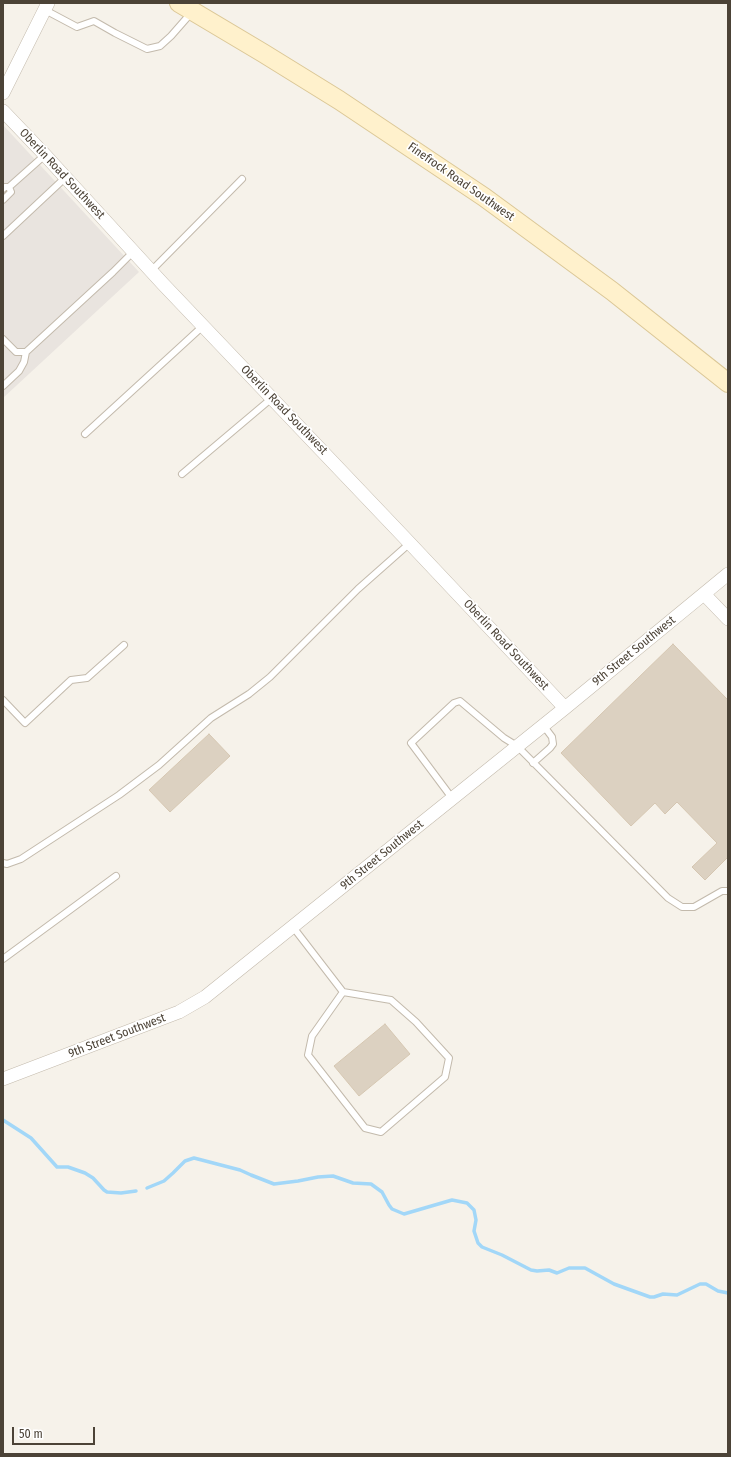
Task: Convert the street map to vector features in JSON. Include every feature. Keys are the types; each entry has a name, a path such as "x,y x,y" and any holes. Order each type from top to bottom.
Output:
{"main road":[{"name":"Finefrock Road Southwest","path":"186,7 339,100 484,197 612,291 728,383"}],"street":[{"path":"3,92 47,6"},
{"name":"Oberlin Road Southwest","path":"3,111 66,177 151,271 565,708"},
{"name":"9th Street Southwest","path":"3,1079 151,1023 193,1005 205,997 565,708 728,574"},
{"path":"704,594 728,619"}],"lane":[{"path":"47,6 77,27 94,21 114,33 147,49 160,46 171,36 186,7"},
{"path":"3,200 11,192 6,188 45,155"},
{"path":"3,236 66,177"},
{"path":"151,271 242,179"},
{"path":"3,386 19,371 24,362 26,352 134,251"},
{"path":"85,434 203,326"},
{"path":"3,339 16,352 26,352"},
{"path":"182,474 272,398"},
{"path":"3,863 7,864 21,859 119,795 159,765 211,718 249,694 270,677 358,589 410,543"},
{"path":"3,700 25,723 71,680 87,678 124,645"},
{"path":"452,798 411,743 454,703 460,701 504,738 517,746 668,898 682,907 694,906 722,891 728,891"},
{"path":"533,763 553,744 552,737 543,725"},
{"path":"3,959 116,876"},
{"path":"293,927 343,992 391,1000 416,1022 449,1058 445,1077 381,1132 365,1128 308,1055 312,1036 343,992"}],"shaded area":[{"path":"3,125 139,272 3,398"}],"building":[{"path":"673,644 728,700 728,857 705,880 692,867 717,843 677,802 665,814 655,803 631,826 561,753"},
{"path":"209,734 230,756 170,812 149,790"},
{"path":"385,1024 410,1054 359,1096 334,1066"}],"waterway":[{"path":"3,1120 31,1138 57,1167 68,1167 85,1173 93,1178 107,1192 121,1193 136,1191"},
{"path":"147,1188 164,1181 185,1161 194,1158 240,1170 274,1184 333,1176 353,1183 371,1184 382,1192 392,1209 404,1214 452,1200 467,1203 474,1210 476,1220 474,1231 478,1243 482,1247 502,1255 531,1270 549,1270 557,1273 569,1268 585,1268 614,1284 650,1297 663,1294 677,1295 700,1284 706,1284 718,1291 728,1293"}]}
